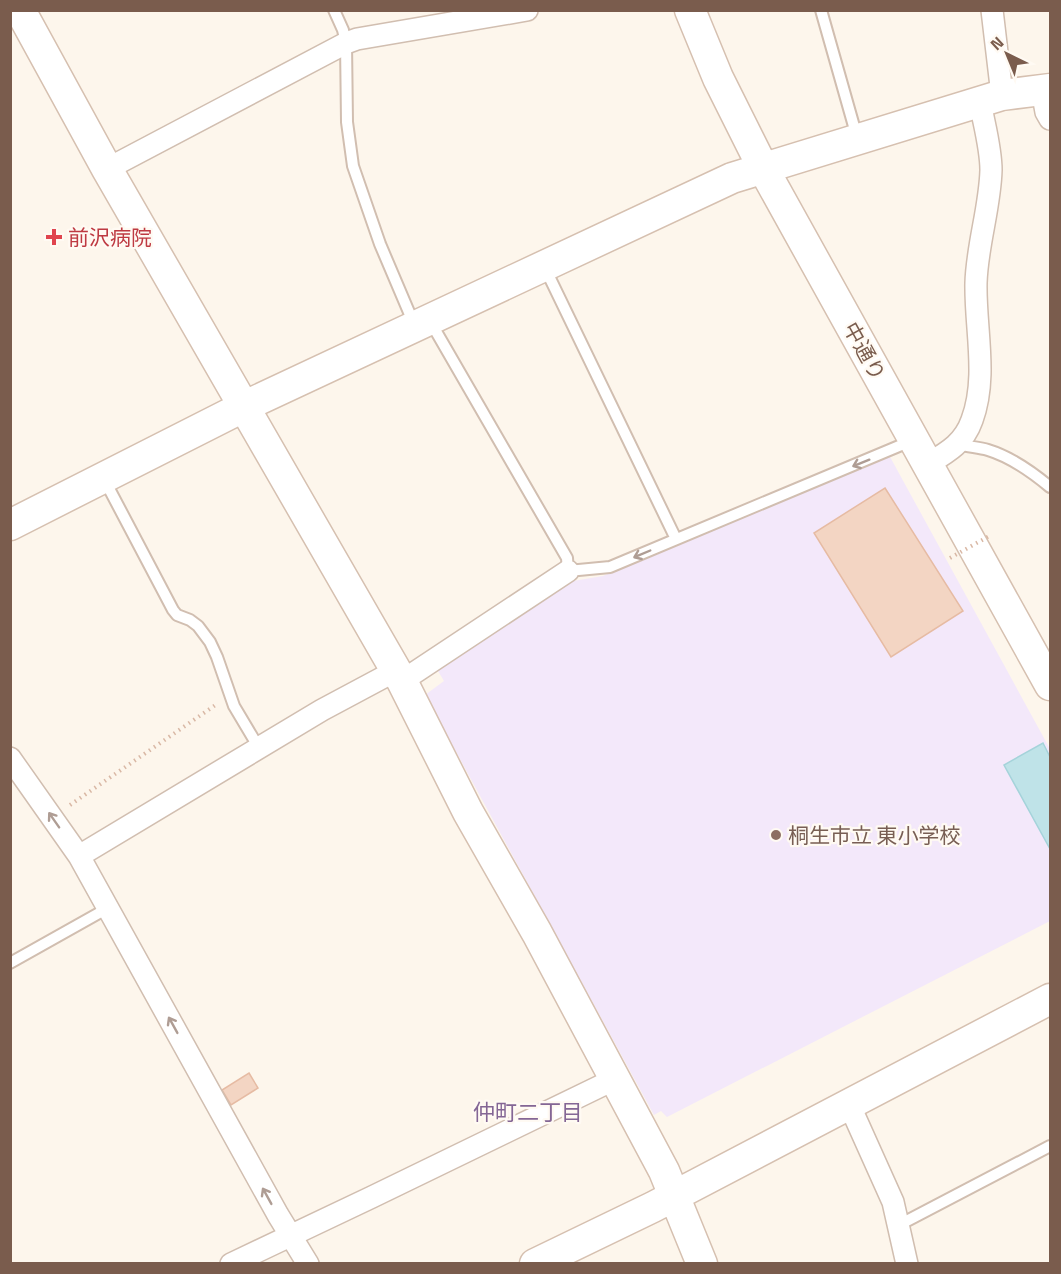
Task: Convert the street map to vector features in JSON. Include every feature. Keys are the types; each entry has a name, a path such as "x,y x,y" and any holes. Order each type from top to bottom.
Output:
{"street":[{"path":"20,10 107,169 398,676 468,812 537,933 615,1079 675,1195 702,1263"},
{"path":"107,169 346,43 357,39 527,10"},
{"name":"中通り","path":"690,10 718,78 762,168 1050,685"},
{"path":"921,452 959,444 973,418 979,392 976,280 978,248 991,168 992,10"},
{"path":"10,525 245,406 710,188 762,168 991,99 1046,89 1046,112 1050,119"},
{"path":"79,856 322,710 398,676 568,572"},
{"path":"10,758 79,856 278,1215 292,1234 308,1263"},
{"path":"535,1263 675,1195 1050,999"},
{"path":"231,1263 615,1079"},
{"path":"849,1104 893,1202 907,1263"}],"lane":[{"path":"334,10 346,43 347,122 353,166 380,244 423,324 567,558 568,572 610,567 893,450 921,452"},
{"path":"821,10 857,140"},
{"path":"544,266 676,539"},
{"path":"959,444 1007,457 1050,487"},
{"path":"104,478 172,610 198,626 210,642 218,657 230,695 240,717 259,748"},
{"path":"10,963 108,908"},
{"path":"899,1225 1050,1146"}],"path":[{"path":"950,558 991,534"},
{"path":"52,818 230,695"}],"shaded area":[{"name":"桐生市立 東小学校","path":"889,455 1050,749 1050,921 667,1117 661,1111 654,1115 425,695 444,681 438,671 573,581 603,576"}],"water":[{"path":"1043,743 1050,757 1050,849 1004,765"}],"building":[{"path":"885,488 963,611 891,657 814,533"},
{"path":"249,1073 258,1088 231,1105 222,1090"}],"place":[{"name":"前沢病院","path":"54,237"},
{"name":"桐生市立 東小学校","path":"776,835"}],"district":[{"name":"仲町二丁目","path":"528,1112"}]}
